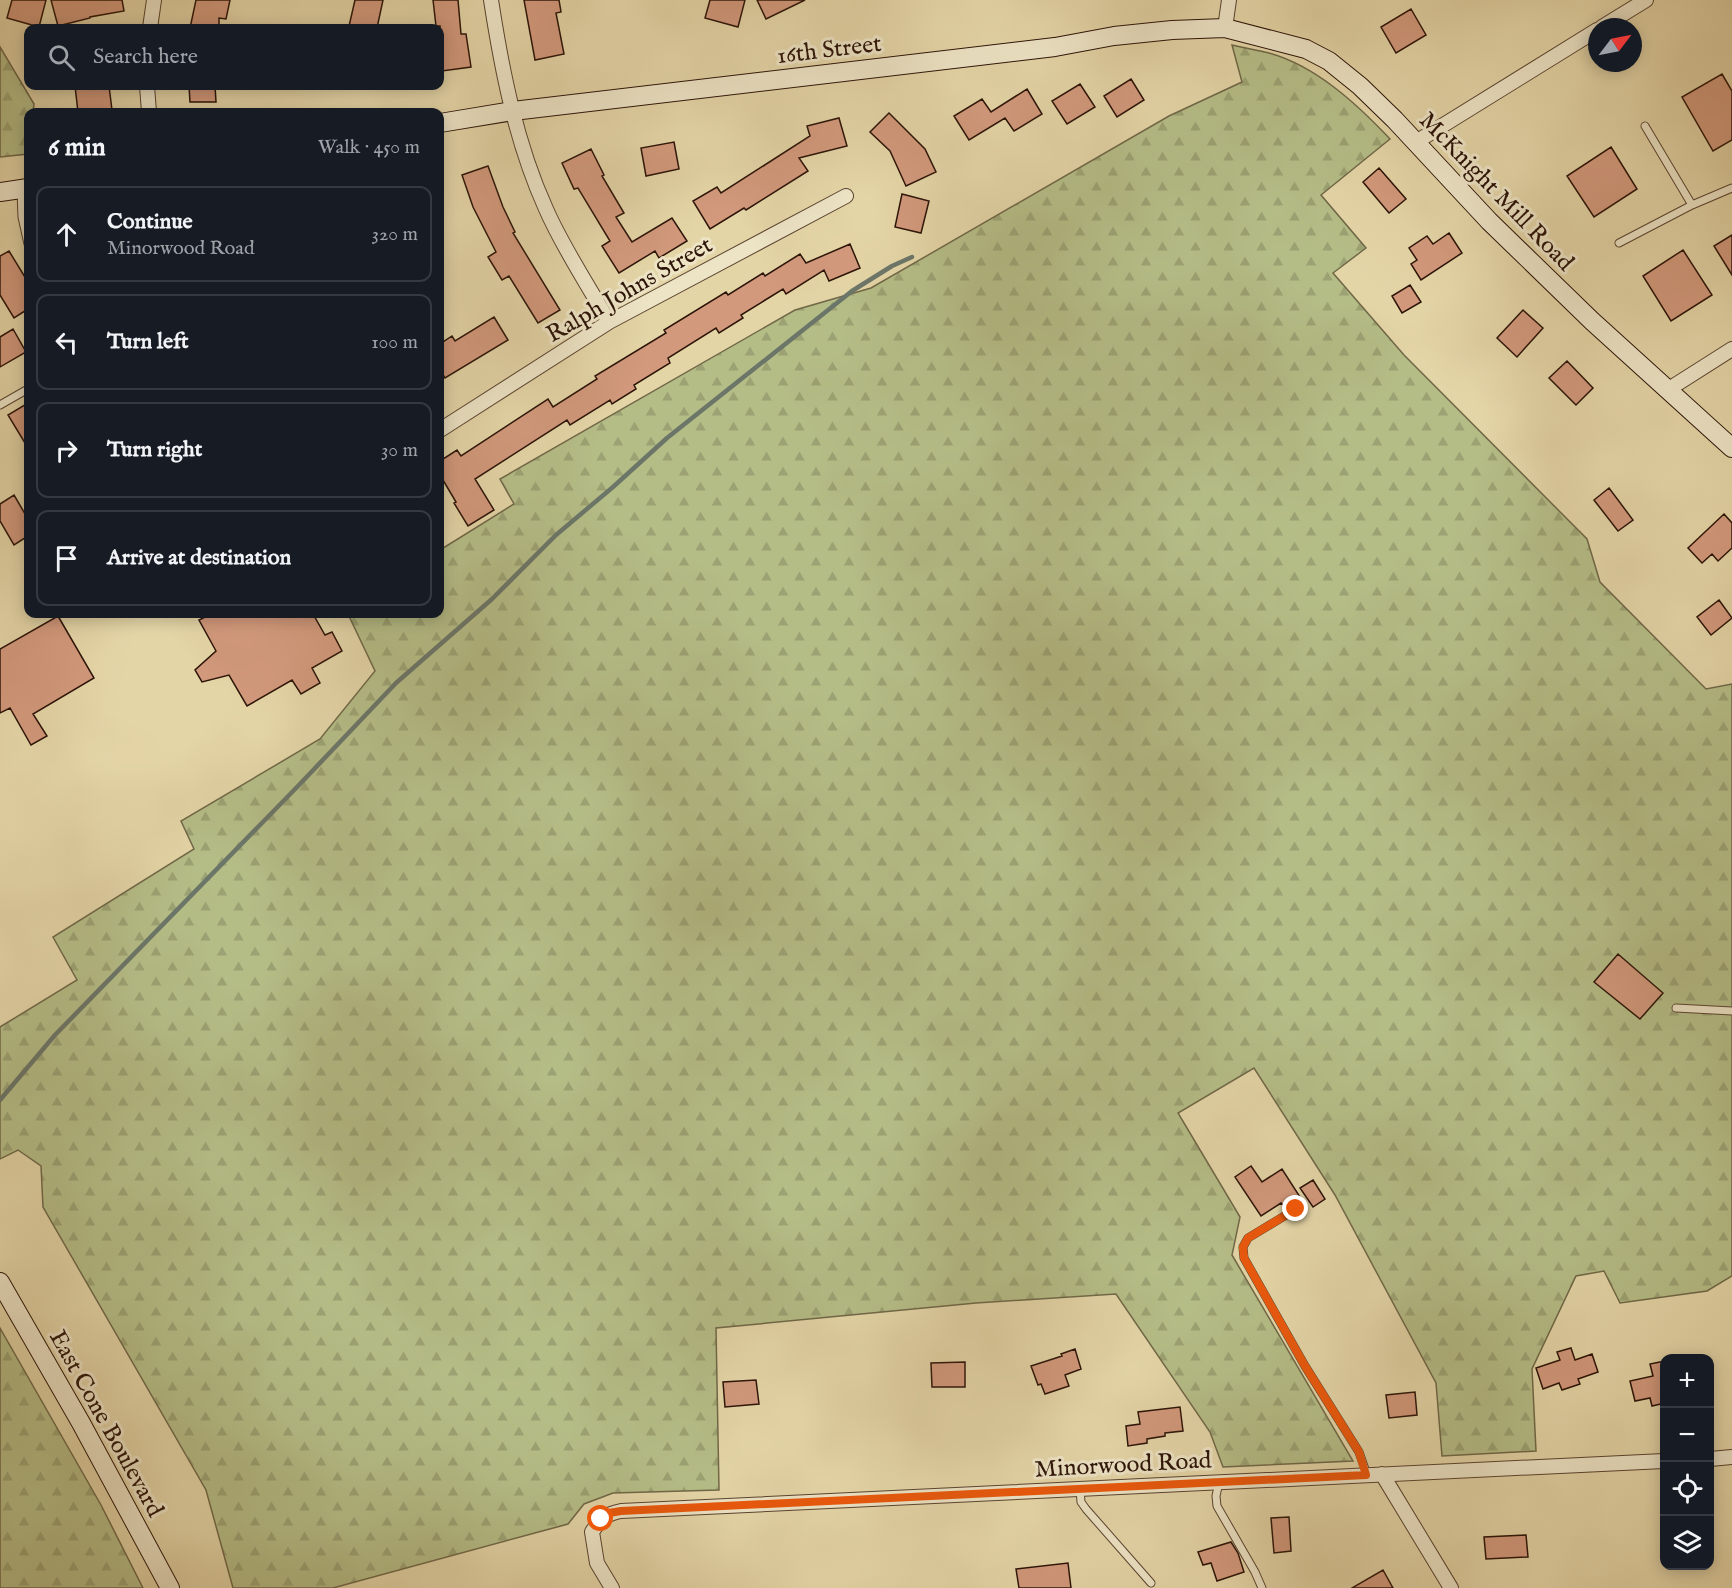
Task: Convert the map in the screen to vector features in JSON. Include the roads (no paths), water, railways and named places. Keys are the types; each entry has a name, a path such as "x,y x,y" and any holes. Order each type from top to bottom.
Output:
{"street":[{"path":"151,24 154,0"},
{"path":"491,0 502,69 513,111 546,209 609,322"},
{"path":"1225,28 1229,0"},
{"path":"1617,18 1646,0"},
{"name":"16th Street","path":"444,122 513,111 1055,47 1126,35 1225,28"},
{"name":"McKnight Mill Road","path":"1225,28 1306,49 1329,61 1360,86 1489,221 1592,321 1732,448"},
{"path":"1416,142 1588,36"},
{"path":"147,90 149,108"},
{"path":"0,192 24,189"},
{"name":"Ralph Johns Street","path":"444,427 609,322 846,196"},
{"path":"1669,389 1732,349"},
{"name":"East Cone Boulevard","path":"0,1282 81,1423 170,1588"},
{"path":"1714,1459 1732,1457"},
{"name":"Minorwood Road","path":"612,1588 597,1563 592,1532 601,1519 609,1513 621,1511 1660,1461"},
{"path":"1382,1474 1451,1588"}],"lane":[{"path":"1645,126 1692,205"},
{"path":"1618,243 1692,205 1732,188"},
{"path":"24,198 22,216 24,225"},
{"path":"0,405 24,391"},
{"path":"1676,1008 1732,1011"},
{"path":"1296,1209 1248,1238 1243,1247 1244,1258 1305,1366 1355,1443 1366,1475"},
{"path":"1219,1482 1216,1496 1217,1506 1262,1588"},
{"path":"1080,1489 1081,1502 1086,1509 1151,1583"}],"waterway":[{"path":"0,1100 55,1035 396,683 492,599 556,535 667,438 852,291 892,266 912,257"}]}
